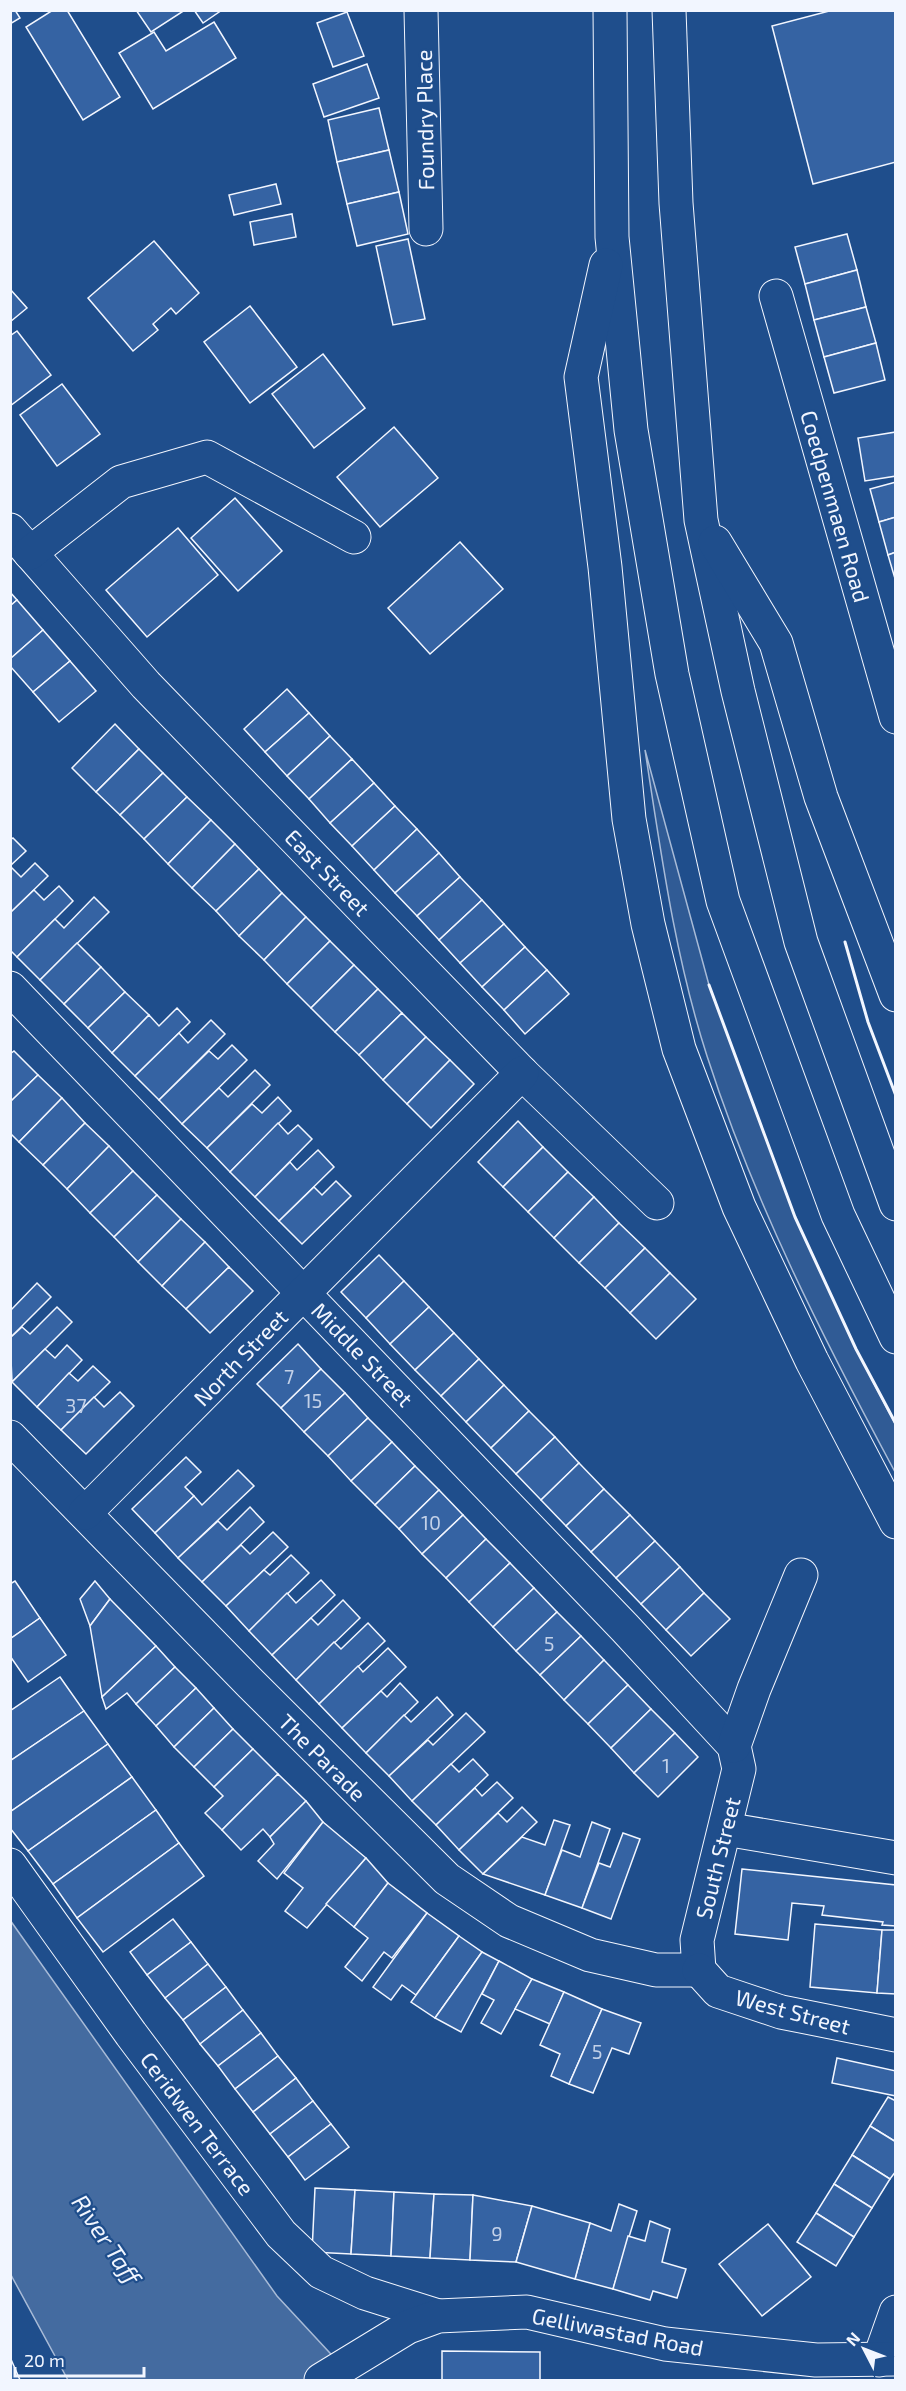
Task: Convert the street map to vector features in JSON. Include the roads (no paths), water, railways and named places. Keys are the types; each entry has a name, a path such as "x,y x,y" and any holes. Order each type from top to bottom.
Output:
{"main road":[{"name":"Foundry Place","path":"421,10 426,229"},
{"path":"610,10 612,237 631,430 672,674 723,901 838,1215 896,1337"},
{"path":"669,10 676,204 701,520 738,691 801,942 896,1204"},
{"path":"612,237 581,377 605,567 629,819 648,924 679,1049 740,1207 812,1361 896,1522"},
{"name":"Coedpenmaen Road","path":"776,296 896,717"},
{"path":"20,541 121,482 207,457 354,537"},
{"path":"701,520 776,643 821,797 896,995"},
{"name":"East Street","path":"20,541 143,681 522,1072 657,1203"},
{"name":"Middle Street","path":"10,988 304,1292 723,1735"},
{"name":"North Street","path":"85,1513 522,1072"},
{"name":"The Parade","path":"10,1437 251,1684 447,1879 509,1921 590,1955 656,1970 699,1970"},
{"name":"South Street","path":"699,1970 697,1940 739,1769 723,1735 754,1689 801,1575"},
{"path":"725,1829 896,1858"},
{"name":"Ceridwen Terrace","path":"10,1865 131,2034 281,2234 321,2272 423,2321"},
{"name":"West Street","path":"699,1970 718,1991 770,2008 896,2036"},
{"name":"Gelliwastad Road","path":"321,2380 423,2321 527,2312 665,2344 816,2360 887,2360"},
{"path":"887,2360 896,2312"}],"water":[{"name":"River Taff","path":"10,1920 277,2296 355,2380 68,2380 11,2275"}]}
